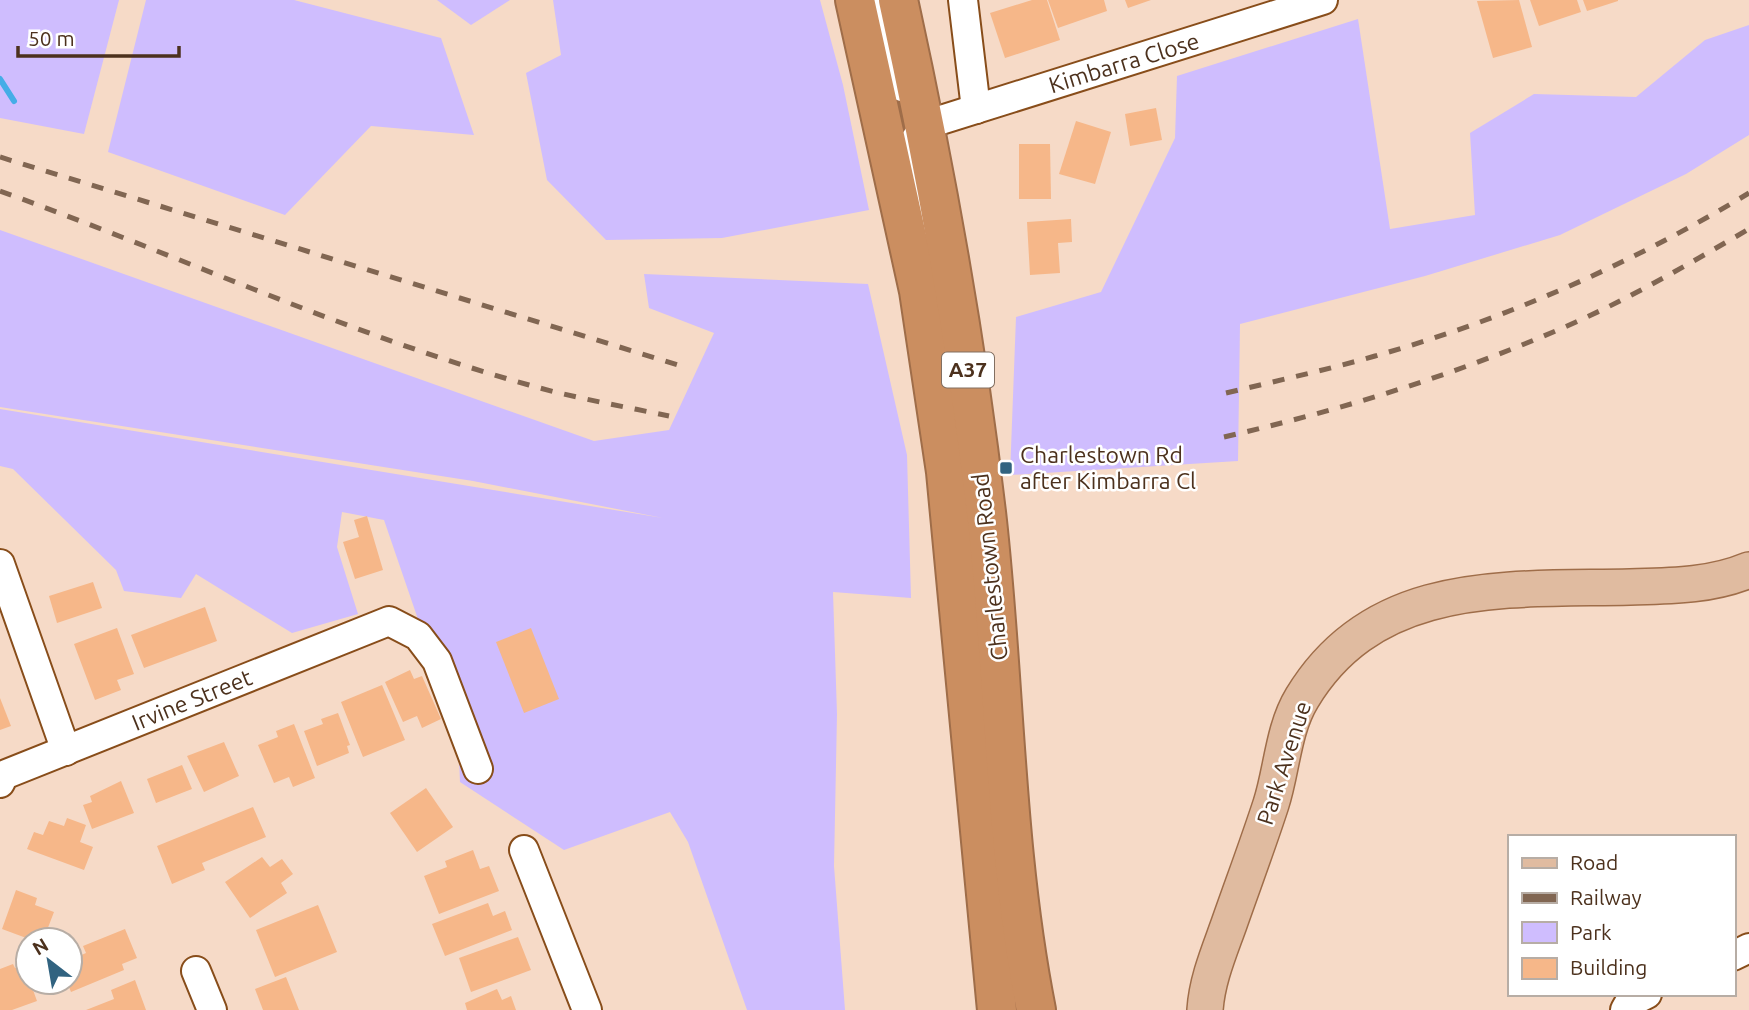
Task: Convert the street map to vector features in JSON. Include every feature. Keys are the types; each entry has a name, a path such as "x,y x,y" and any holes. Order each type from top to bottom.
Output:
{"highway":[{"name":"Charlestown Road","path":"855,0 919,291 946,472 991,1004"},
{"name":"Charlestown Road","path":"898,0 925,125 964,337 996,617 1011,837 1036,1010"}],"main road":[{"name":"Park Avenue","path":"1205,1010 1212,972 1270,809 1286,741 1301,699 1326,666 1362,635 1397,614 1448,595 1502,590 1668,587 1727,579 1749,570"}],"street":[{"name":"Charlestown Road","path":"868,0 908,103 925,125 909,149 923,222 919,291"},
{"path":"963,0 975,109"},
{"name":"Kimbarra Close","path":"925,125 1323,0"},
{"path":"0,564 66,751"},
{"name":"Irvine Street","path":"0,783 4,775 388,621 418,636 437,661 453,710 478,769"},
{"path":"524,850 587,1010"},
{"path":"197,971 212,1010"},
{"path":"1625,1010 1629,1003 1643,996"}],"green space":[{"path":"0,0 119,0 84,134 0,118"},
{"path":"146,0 294,0 441,38 474,135 371,126 285,215 108,152"},
{"path":"437,0 510,0 471,25"},
{"path":"553,0 820,0 843,85 869,210 722,238 606,240 547,180 526,73 561,55"},
{"path":"1358,19 1390,229 1475,215 1470,133 1534,94 1636,97 1705,40 1749,25 1749,135 1686,174 1560,235 1425,276 1240,324 1238,461 1010,475 1016,317 1101,292 1175,138 1177,76"},
{"path":"0,230 594,441 669,430 714,333 649,308 644,274 868,284 907,455 911,598 833,592 837,714 834,866 845,1010 747,1010 688,842 670,812 564,850 460,782 458,736 384,520 342,512 337,547 358,614 292,633 196,574 181,598 124,591 116,570 13,469 0,466 0,409 663,518 473,481 0,407"}],"building":[{"path":"1032,0 1047,0 1060,40 1005,58 990,13"},
{"path":"1048,0 1104,0 1107,11 1058,28"},
{"path":"1125,0 1151,0 1128,8"},
{"path":"1519,0 1532,47 1493,58 1477,1"},
{"path":"1530,0 1577,0 1581,12 1539,26"},
{"path":"1583,0 1618,0 1618,1 1587,11"},
{"path":"1156,108 1162,140 1130,146 1125,114"},
{"path":"1076,121 1111,132 1095,184 1059,174"},
{"path":"1019,144 1050,144 1051,199 1019,199"},
{"path":"1071,219 1072,242 1058,243 1060,273 1030,275 1027,222"},
{"path":"367,516 383,570 355,579 343,542 359,537 354,520"},
{"path":"93,582 102,608 57,623 49,596"},
{"path":"205,607 217,641 144,668 131,635"},
{"path":"117,628 134,674 117,680 121,690 95,700 74,644"},
{"path":"531,628 559,699 524,713 496,642"},
{"path":"410,670 414,679 422,676 441,719 422,728 417,716 403,722 385,682"},
{"path":"382,685 405,740 363,757 341,702"},
{"path":"0,698 11,726 0,730"},
{"path":"338,713 350,745 347,746 349,753 317,766 304,731 323,724 321,719"},
{"path":"294,724 315,778 293,787 289,777 274,783 258,745 278,737 276,731"},
{"path":"224,742 239,776 204,792 187,756"},
{"path":"182,765 192,789 156,803 147,779"},
{"path":"121,781 134,813 92,829 83,805 92,802 90,796"},
{"path":"426,788 453,827 417,852 390,813"},
{"path":"253,807 266,837 202,863 205,870 172,884 157,846"},
{"path":"67,818 86,825 80,842 93,847 84,870 27,849 34,832 43,835 49,821 64,826"},
{"path":"473,850 480,869 489,866 499,891 439,914 424,876 447,867 445,861"},
{"path":"262,857 270,867 282,859 293,874 281,883 287,893 250,918 225,882"},
{"path":"16,890 37,898 35,905 54,912 49,926 14,926 14,933 2,929"},
{"path":"488,903 493,916 505,911 512,930 445,956 432,924"},
{"path":"318,905 337,952 275,977 256,930"},
{"path":"125,929 137,958 122,964 124,970 84,987 84,946"},
{"path":"518,937 531,970 471,992 459,958"},
{"path":"13,964 14,996 35,996 37,1001 12,1010 0,1010 0,969"},
{"path":"286,977 299,1010 263,1010 255,989"},
{"path":"135,980 146,1010 86,1010 114,999 111,990"},
{"path":"497,989 502,1000 511,996 516,1010 467,1010 465,1003"}],"waterway":[{"path":"0,79 14,101"}],"railway":[{"path":"0,157 688,368"},
{"path":"0,191 329,318 462,365 563,394 669,416"},
{"path":"1226,393 1375,356 1520,307 1614,266 1749,193"},
{"path":"1224,437 1358,402 1490,358 1620,301 1749,229"}],"place":[{"name":"Charlestown Rd after Kimbarra Cl","path":"1006,468"}]}
